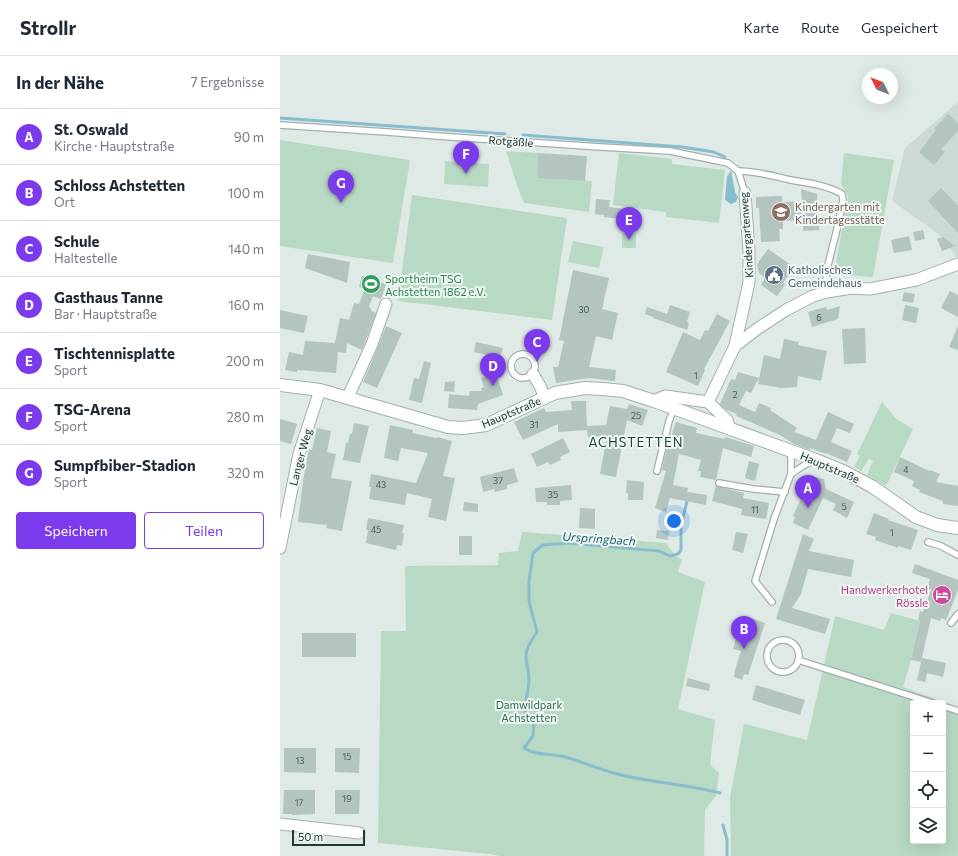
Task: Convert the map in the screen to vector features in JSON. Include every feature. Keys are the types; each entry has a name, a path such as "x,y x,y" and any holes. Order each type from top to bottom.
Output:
{"street":[{"name":"Kindergartenweg","path":"708,402 734,346 749,282 749,252 745,193"},
{"name":"Kindergartenweg","path":"734,346 786,310 813,296 851,288 870,290 916,280 958,264"},
{"path":"348,397 372,344 386,304"},
{"path":"533,374 545,398"},
{"name":"Hauptstraße","path":"280,385 320,390 448,427 463,428 486,425 545,398 572,390 603,389 623,391 816,460 845,472 873,487 916,517 938,525 958,528"},
{"name":"Langer Weg","path":"280,548 283,517 298,454 320,390"},
{"path":"654,401 665,396 708,402 728,420 730,429"},
{"path":"280,824 359,833"}],"lane":[{"name":"Rotgäßle","path":"280,125 670,151 728,162 738,170"},
{"name":"Kindergartenweg","path":"738,170 745,193"},
{"path":"738,170 750,170 813,184 837,191 842,194 843,200 838,225 826,273 827,292"},
{"path":"526,354 532,358 535,367 533,374 526,378 519,378 513,374 511,367 513,359 518,355 526,354"},
{"path":"657,471 669,421 674,408"},
{"path":"772,602 755,581 774,519 791,474 791,457 789,450"},
{"path":"791,474 816,460"},
{"path":"720,483 753,489 785,492"},
{"path":"928,542 958,555"},
{"path":"951,623 958,614"},
{"path":"788,640 795,645 798,650 798,660 792,669 786,672 781,672 775,670 769,664 767,653 769,648 777,641 788,640"},
{"path":"798,660 924,700"},
{"path":"946,707 958,711"}],"shaded area":[{"path":"958,102 958,259 950,248 947,240 892,201 905,148"}],"green space":[{"path":"280,140 410,160 393,263 280,246"},
{"path":"506,151 538,153 537,178 592,181 589,212 524,203"},
{"path":"619,153 672,159 672,164 725,170 719,223 666,217 666,212 613,205"},
{"path":"844,153 894,160 873,277 834,274 848,196 841,184"},
{"path":"445,161 489,164 488,187 444,184"},
{"path":"412,195 567,218 552,320 398,301"},
{"path":"622,233 636,233 636,248 622,248"},
{"path":"573,241 604,247 599,268 568,262"},
{"path":"882,402 896,419 913,429 886,486 867,475 873,461 869,459 861,471 854,467 860,456 857,454"},
{"name":"Damwildpark Achstetten","path":"522,532 666,543 676,557 682,559 678,572 705,582 678,709 715,720 710,765 719,773 716,796 705,810 704,856 500,856 378,843 381,631 406,631 405,566 498,565 499,553 518,551"},
{"path":"891,613 920,621 903,687 937,700 910,700 910,844 946,844 946,711 958,714 958,856 731,856 730,797 744,724 807,740 835,616 884,630"}],"water":[{"path":"731,170 735,192 738,197 736,202 731,204 725,200 727,177"}],"building":[{"path":"948,114 958,123 958,131 941,149 945,152 934,165 919,152 936,130 934,129"},
{"path":"538,153 587,156 585,181 537,178"},
{"path":"941,188 958,206 958,233 928,201"},
{"path":"801,189 817,194 819,230 803,231 803,220 783,221 783,229 779,229 780,241 761,242 759,208 756,208 756,197 782,196 782,202 802,201"},
{"path":"596,199 610,200 609,207 634,210 633,220 604,217 604,215 595,214"},
{"path":"923,230 925,239 915,241 913,232"},
{"path":"909,236 912,250 894,253 891,240"},
{"path":"943,237 955,246 942,251 937,239"},
{"path":"768,249 794,267 783,283 785,285 777,296 761,285 765,278 759,273 757,264"},
{"path":"308,254 350,262 347,283 305,268"},
{"path":"573,270 609,278 602,309 618,313 612,340 596,336 589,367 616,370 615,381 589,378 556,383 553,367 558,367 564,341 559,340"},
{"path":"362,276 386,284 381,299 373,296 369,306 372,311 376,313 362,350 347,343 346,353 338,352 336,373 297,370 297,372 285,370 289,352 303,355 305,341 335,343 340,318 349,320 354,303 359,304 365,289 359,287"},
{"path":"950,291 958,295 958,317 941,308"},
{"path":"904,292 915,294 913,303 902,301"},
{"path":"670,305 690,312 687,321 689,324 687,330 645,314 647,307 667,314"},
{"path":"905,305 919,308 916,323 902,320"},
{"path":"840,306 838,319 812,327 808,312 826,307 827,310"},
{"path":"280,310 308,316 304,333 280,328"},
{"path":"717,314 730,321 704,369 705,370 698,386 666,372 683,332 700,340 705,330 708,331"},
{"path":"386,326 402,333 377,388 363,382"},
{"path":"958,326 958,350 949,347"},
{"path":"865,328 866,363 844,364 842,329"},
{"path":"784,339 799,342 798,345 827,351 821,381 798,376 797,387 781,388 758,384 764,355 780,359"},
{"path":"476,342 503,348 500,358 474,352"},
{"path":"424,361 431,363 422,403 409,400 414,378 419,379"},
{"path":"738,372 759,378 751,393 746,391 739,405 755,412 759,403 771,408 770,410 797,428 794,432 816,440 828,412 854,424 850,433 837,428 831,442 852,451 847,462 826,453 810,448 810,450 794,444 780,435 736,416 737,414 725,409 720,404 731,379 735,380"},
{"path":"496,373 503,395 478,404 477,410 448,408 449,394 469,396 470,391 482,391 481,388 484,387 481,378"},
{"path":"455,381 454,392 444,391 445,382"},
{"path":"571,401 586,401 587,426 606,425 610,406 627,409 629,404 648,410 642,426 627,420 616,477 600,474 607,436 588,437 587,430 558,432 558,424 523,440 514,422 544,408 546,412 572,410"},
{"path":"280,419 297,424 291,444 280,441"},
{"path":"676,422 697,428 696,433 725,439 725,437 754,446 751,457 723,448 716,480 700,477 701,471 698,471 701,460 679,454 673,485 688,488 687,492 707,495 706,505 670,498 666,512 655,508 666,471 662,470 666,451"},
{"path":"354,423 369,426 360,463 343,460 346,443 348,443 350,434 352,434"},
{"path":"390,425 413,430 412,433 452,441 443,476 455,478 446,521 428,517 432,499 407,493 405,505 369,499 371,474 416,483 428,453 401,448 398,461 384,458"},
{"path":"317,428 331,431 327,452 336,454 331,478 352,481 342,531 326,528 327,525 298,522 309,449 312,450"},
{"path":"563,438 570,452 560,457 561,460 550,465 548,462 537,467 531,454"},
{"path":"900,457 929,471 930,470 940,474 936,482 958,486 958,506 943,504 943,501 919,492 920,490 912,486 914,481 894,472"},
{"path":"749,461 759,464 755,481 745,478"},
{"path":"514,468 518,482 507,485 507,489 495,492 494,489 483,492 480,477"},
{"path":"816,477 824,479 826,489 854,502 847,518 833,510 836,504 823,498 808,530 793,523 795,517 793,516 806,488 803,487 806,480 810,482"},
{"path":"627,480 644,482 643,500 628,500 628,493 626,493"},
{"path":"571,485 572,500 560,501 560,505 547,505 547,502 536,502 535,488"},
{"path":"716,486 744,493 743,498 769,503 766,519 741,515 742,509 712,501"},
{"path":"464,502 478,504 478,512 463,511"},
{"path":"580,508 595,509 595,529 579,528"},
{"path":"874,513 889,519 888,520 918,530 911,550 898,546 898,548 875,540 876,537 866,534"},
{"path":"368,518 404,525 402,533 404,533 402,546 397,545 396,550 366,543"},
{"path":"657,530 669,531 668,540 656,538"},
{"path":"736,532 748,534 743,553 732,550"},
{"path":"803,534 814,539 809,551 854,560 851,577 808,569 801,594 792,608 830,619 825,634 776,619"},
{"path":"459,536 472,536 472,555 459,555"},
{"path":"915,564 958,580 958,590 946,620 941,618 940,621 931,618 921,662 911,660 920,621 918,620 920,611 923,612 931,590 927,588 930,579 912,573"},
{"path":"751,618 765,623 748,675 744,674 742,680 734,677 741,651 733,649 738,632 746,634"},
{"path":"302,633 356,633 356,657 302,657"},
{"path":"922,658 946,663 943,677 927,673 925,682 917,680"},
{"path":"688,678 710,684 709,691 686,686"},
{"path":"756,685 805,700 800,715 752,700"},
{"path":"284,748 316,748 316,773 284,772"},
{"path":"335,748 360,748 359,773 335,772"},
{"path":"284,790 315,790 315,814 283,814"},
{"path":"335,790 360,790 359,814 335,814"}],"waterway":[{"path":"280,118 505,134"},
{"path":"523,135 682,147 714,152 725,157"},
{"name":"Urspringbach","path":"688,497 681,526 681,550 678,554 670,556 659,551 569,543 543,545 533,553 529,581 529,601 537,632 529,645 526,655 529,681 525,712 534,722 533,736 524,748 533,752 565,757 643,780 720,793"},
{"path":"723,825 727,840 727,856"}],"place":[{"name":"TSG-Arena","path":"466,174"},
{"name":"Sumpfbiber-Stadion","path":"341,203"},
{"name":"Kindergarten mit Kindertagesstätte","path":"781,212"},
{"name":"Tischtennisplatte","path":"629,240"},
{"name":"Katholisches Gemeindehaus","path":"774,275"},
{"name":"Sportheim TSG Achstetten 1862 e.V.","path":"371,284"},
{"name":"Schule","path":"537,362"},
{"name":"Gasthaus Tanne","path":"493,386"},
{"name":"St. Oswald","path":"808,508"},
{"name":"Handwerkerhotel Rössle","path":"942,595"},
{"name":"Schloss Achstetten","path":"744,649"}],"district":[{"name":"ACHSTETTEN","path":"636,442"}]}
